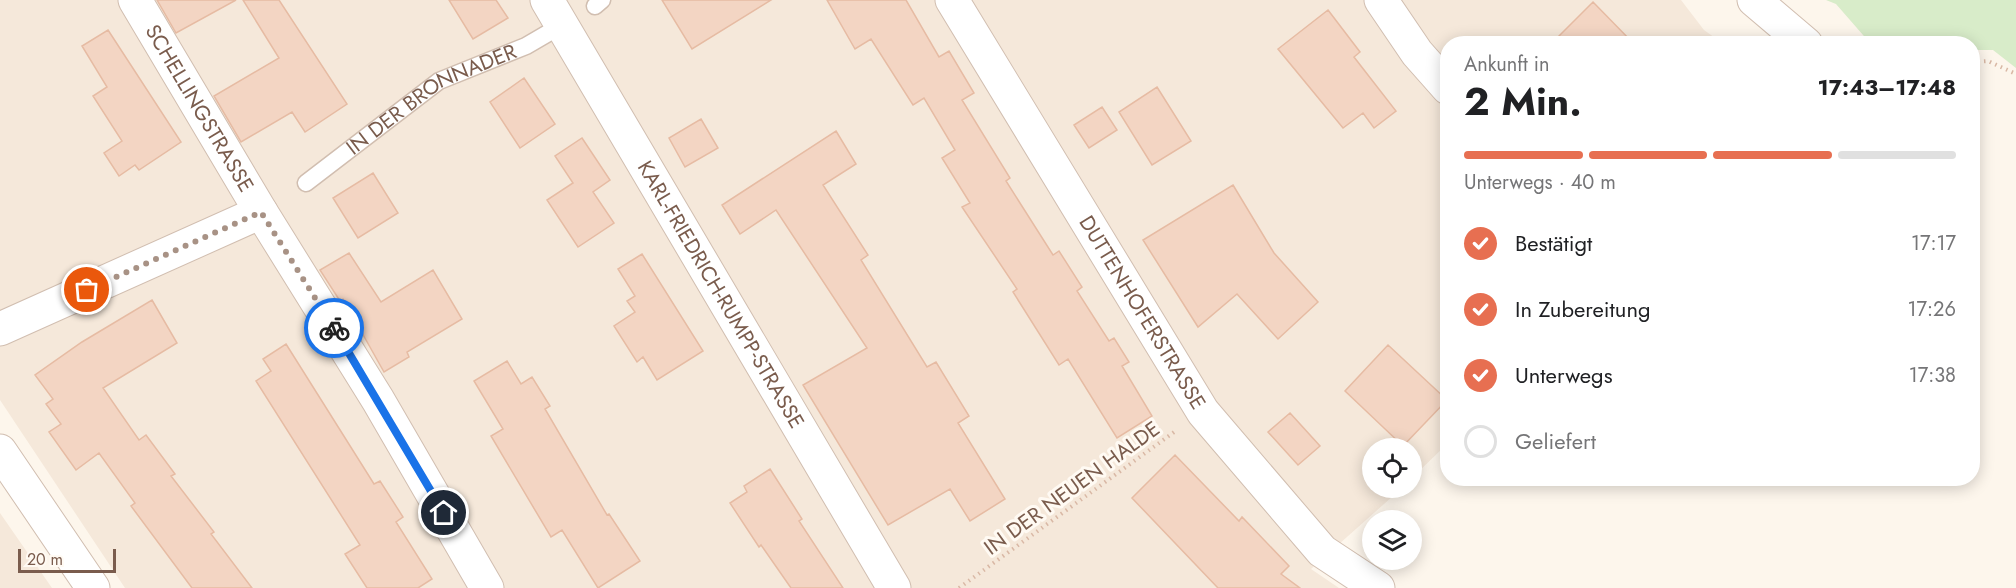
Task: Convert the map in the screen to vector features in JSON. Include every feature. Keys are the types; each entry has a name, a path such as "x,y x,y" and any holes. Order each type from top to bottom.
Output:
{"street":[{"name":"SCHELLINGSTRASSE","path":"135,0 261,212 378,400 487,588"},
{"name":"DUTTENHOFERSTRASSE","path":"952,0 1203,411 1322,551 1378,588"},
{"path":"1381,0 1418,53 1440,79"},
{"path":"1754,0 1797,36"},
{"name":"KARL-FRIEDRICH-RUMPP-STRASSE","path":"555,12 894,588"},
{"path":"0,329 261,212"},
{"path":"0,451 93,588"}],"lane":[{"name":"IN DER BRONNADER","path":"306,183 439,81 526,46 555,12"}],"path":[{"path":"1980,62 1988,61 2016,74"},
{"name":"IN DER NEUEN HALDE","path":"959,588 1203,411"}],"shaded area":[{"path":"0,0 1681,0 1704,30 1712,36 1440,36 1440,451 1422,468 1422,438 1362,438 1362,498 1391,498 1377,510 1362,510 1362,524 1311,569 1339,588 125,588 0,400"},
{"path":"0,513 52,588 0,588"}],"green space":[{"path":"1826,0 2016,0 2016,68 1993,50 1980,50 1980,36 1864,36 1836,4"}],"building":[{"path":"157,0 236,0 176,33"},
{"path":"243,0 279,0 347,104 305,132 292,112 241,142 214,96 279,58"},
{"path":"449,0 496,0 508,18 473,39"},
{"path":"662,0 771,0 692,49"},
{"path":"827,0 906,0 939,57 949,51 974,93 962,100 1010,178 1006,181 1053,255 1059,251 1082,287 1077,291 1109,341 1114,338 1129,362 1122,366 1152,416 1117,438 1068,359 1059,365 1013,292 1017,289 962,207 970,203 942,158 955,150 924,98 913,105 871,39 855,49"},
{"path":"1593,2 1626,36 1559,36"},
{"path":"1328,10 1360,52 1354,57 1396,111 1374,128 1363,113 1343,128 1278,49"},
{"path":"108,30 181,142 139,170 135,165 119,176 104,153 122,141 93,96 107,87 82,46"},
{"path":"524,78 555,124 520,148 490,102"},
{"path":"1157,87 1191,141 1152,165 1119,112"},
{"path":"1102,107 1117,130 1089,148 1074,125"},
{"path":"701,119 718,148 685,167 669,138"},
{"path":"836,131 856,164 823,185 868,255 861,260 927,367 936,362 969,416 958,423 1005,499 970,521 950,489 888,525 803,385 867,348 776,210 740,234 722,205"},
{"path":"582,138 610,180 593,192 614,223 578,247 547,200 573,183 555,156"},
{"path":"373,173 398,213 358,238 333,198"},
{"path":"1233,185 1274,253 1318,302 1278,339 1237,294 1198,327 1143,240"},
{"path":"349,253 381,302 433,270 462,319 407,352 409,357 384,372 343,299 340,301 320,270"},
{"path":"642,254 703,351 657,380 643,357 637,362 614,326 635,312 627,301 635,296 618,269"},
{"path":"152,300 177,343 103,388 139,440 146,435 175,474 171,476 214,532 211,534 252,588 192,588 131,506 135,503 99,453 76,470 49,432 61,424 46,404 53,399 35,375 82,342"},
{"path":"286,344 374,484 380,481 403,517 396,522 432,579 418,588 367,588 345,554 360,545 256,381 271,371 263,359"},
{"path":"1388,345 1440,393 1440,407 1411,438 1395,438 1345,391"},
{"path":"507,361 521,384 532,377 550,406 545,409 607,515 609,514 640,561 598,588 562,530 551,537 491,436 503,429 474,381"},
{"path":"1290,413 1320,446 1298,465 1268,432"},
{"path":"1175,455 1239,521 1242,517 1289,566 1281,574 1300,588 1218,588 1132,498"},
{"path":"770,469 802,519 799,521 843,588 791,588 761,545 759,547 730,503 747,492 744,486"}],"way so far":[{"path":"87,290 261,212 334,328"}],"route":[{"path":"334,328 444,513"}]}
